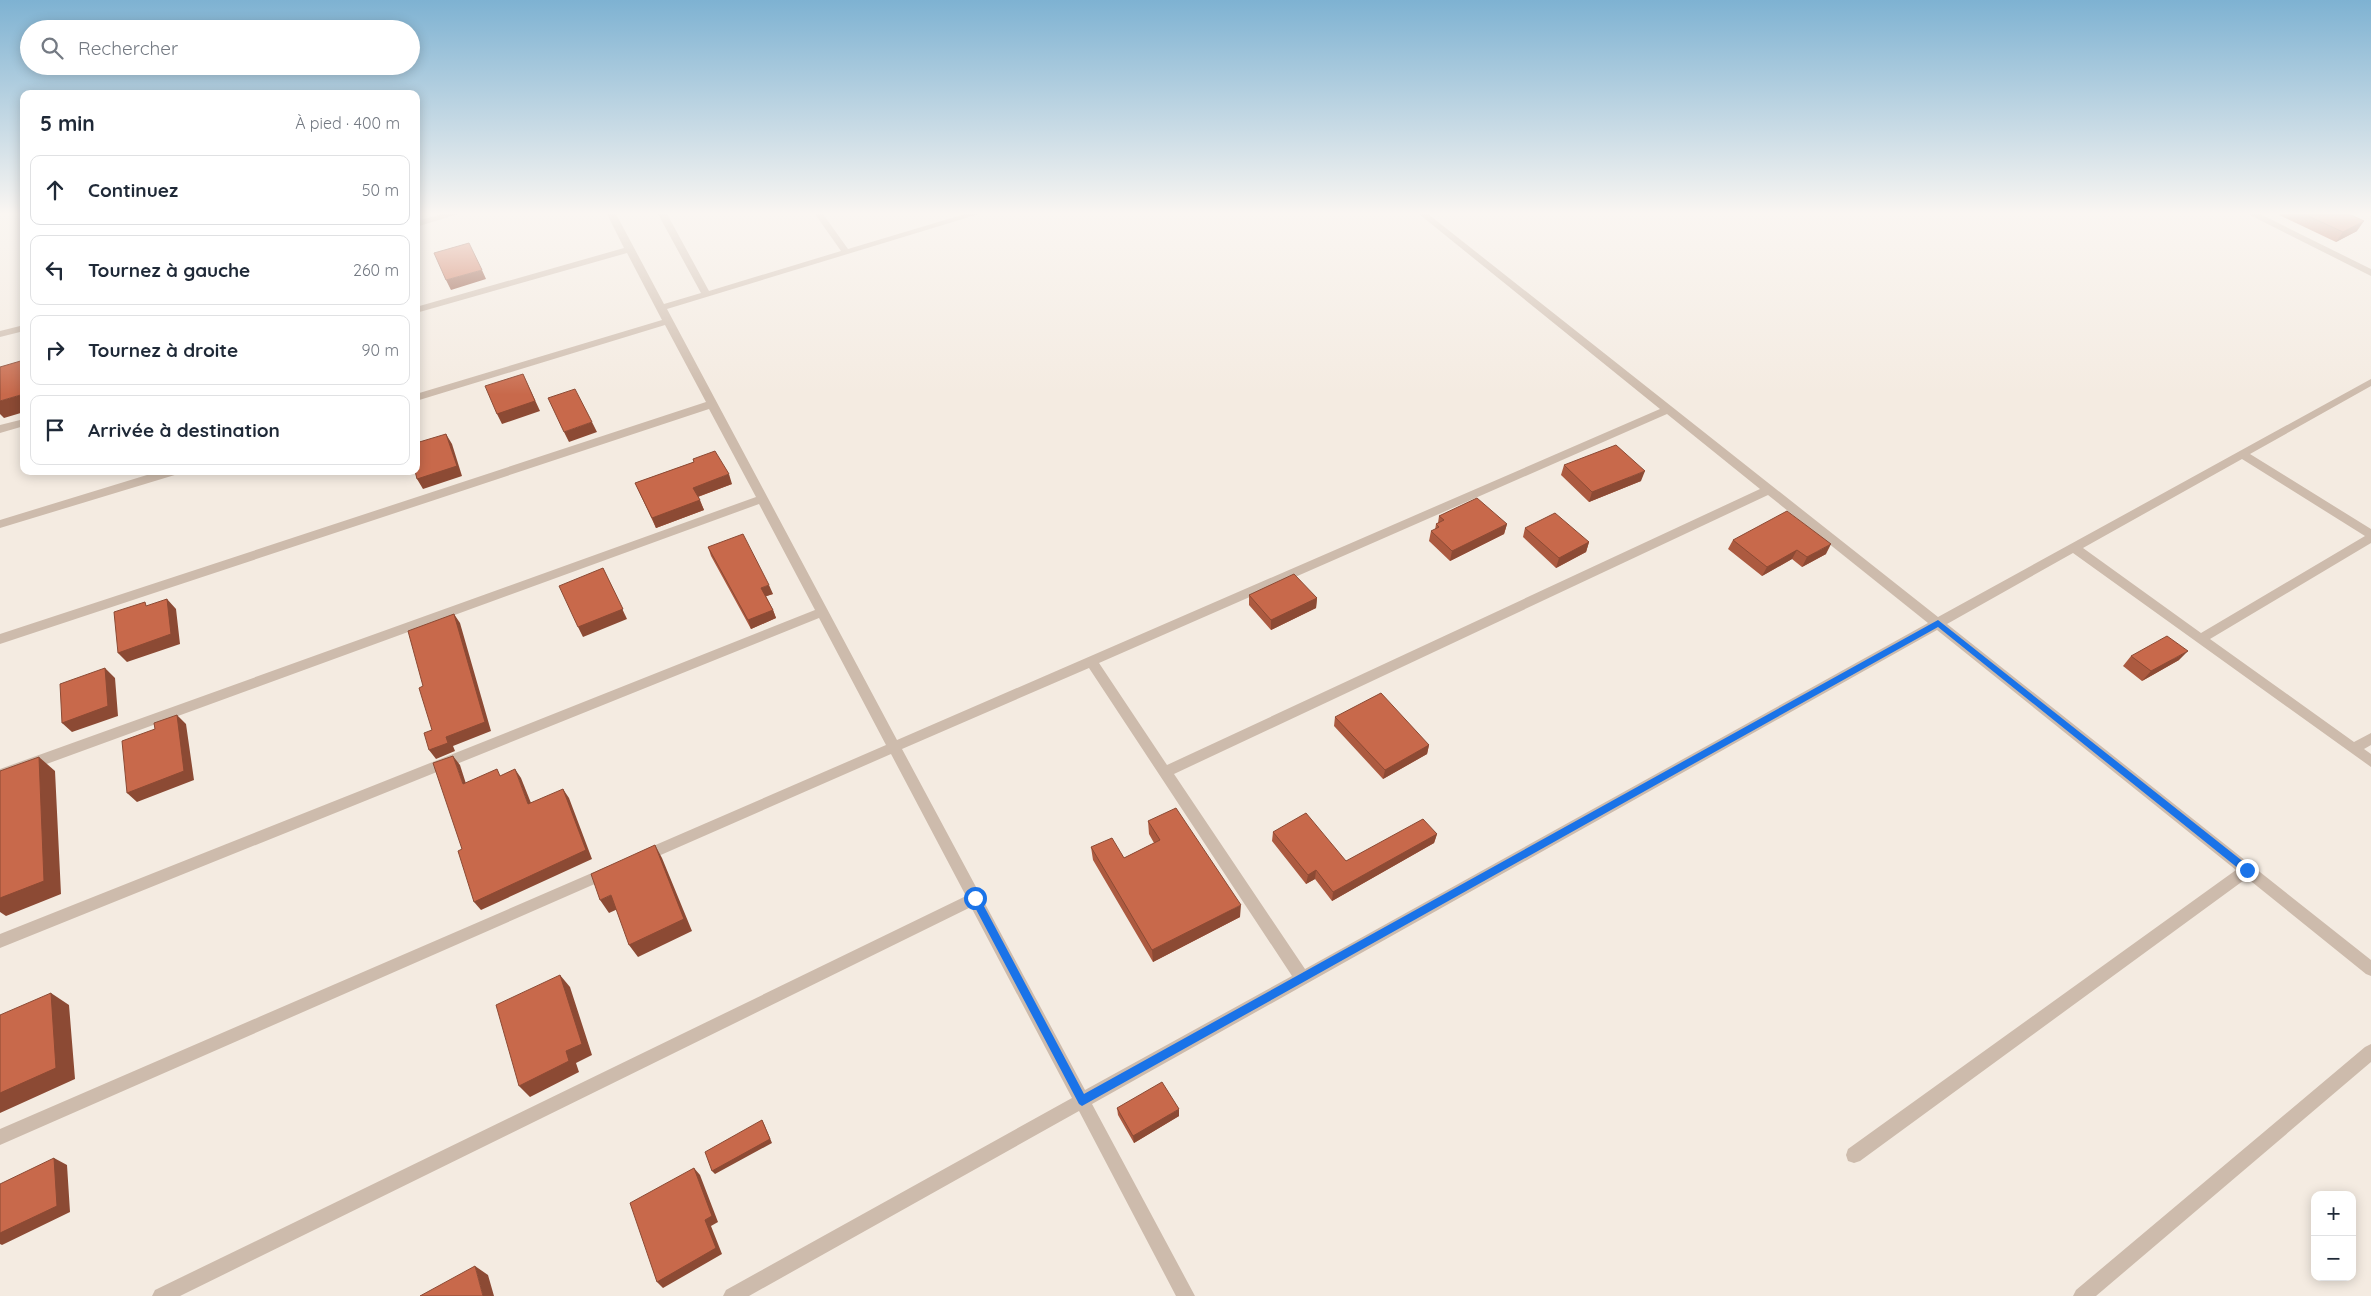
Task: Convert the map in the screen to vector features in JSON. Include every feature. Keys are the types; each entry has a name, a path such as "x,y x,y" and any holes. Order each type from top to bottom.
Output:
{"street":[{"path":"420,309 541,274"},
{"path":"643,274 1186,1296"},
{"path":"695,274 706,294"},
{"path":"661,308 771,274"},
{"path":"1499,274 2247,870 2370,965"},
{"path":"420,397 668,321"},
{"path":"0,334 20,329"},
{"path":"732,1296 2371,382"},
{"path":"0,638 712,404"},
{"path":"0,1137 1669,409"},
{"path":"0,428 20,423"},
{"path":"2200,639 2371,536 2242,454"},
{"path":"0,524 161,475"},
{"path":"1165,772 1770,489"},
{"path":"0,775 762,499"},
{"path":"2074,548 2371,761"},
{"path":"0,940 822,612"},
{"path":"1091,661 1302,978"},
{"path":"2354,749 2371,738"},
{"path":"1854,1155 2247,870"},
{"path":"161,1296 975,898"},
{"path":"2082,1296 2371,1052"}],"building":[{"path":"444,274 466,274 446,280"},
{"path":"20,361 20,395 0,401 0,367"},
{"path":"523,374 535,401 497,414 485,386"},
{"path":"575,389 592,422 564,432 548,398"},
{"path":"446,434 457,466 417,479 416,475 420,475 420,442"},
{"path":"1616,445 1645,471 1592,492 1564,465"},
{"path":"715,451 729,474 693,488 700,500 652,518 635,483 694,462 693,459"},
{"path":"1477,498 1507,524 1452,551 1431,531 1439,527 1436,524 1444,520 1439,516"},
{"path":"1787,511 1831,544 1807,557 1797,550 1767,567 1733,540"},
{"path":"1555,513 1589,542 1559,558 1525,528"},
{"path":"743,534 769,585 761,588 773,610 748,620 708,547"},
{"path":"603,568 623,609 578,627 559,586"},
{"path":"1294,574 1317,598 1271,620 1249,595"},
{"path":"167,599 171,634 118,653 114,612 145,602 146,606"},
{"path":"454,614 485,722 446,737 448,743 429,750 424,733 432,730 419,688 423,686 408,631"},
{"path":"2167,636 2188,651 2151,671 2131,656"},
{"path":"105,668 108,706 62,723 60,684"},
{"path":"1381,693 1429,745 1385,770 1335,717"},
{"path":"177,715 184,771 127,793 122,741 155,729 154,723"},
{"path":"453,756 463,784 497,769 500,776 515,769 528,804 563,789 586,850 474,902 458,851 462,849 433,763"},
{"path":"39,757 44,881 0,898 0,771"},
{"path":"1176,808 1241,905 1152,950 1091,847 1112,838 1124,858 1160,840 1148,821"},
{"path":"1306,813 1346,861 1423,819 1437,834 1333,892 1316,870 1308,875 1273,832"},
{"path":"655,845 684,919 629,945 611,895 600,900 591,874"},
{"path":"560,975 582,1044 566,1051 569,1061 519,1086 496,1005"},
{"path":"51,993 56,1068 0,1093 0,1015"},
{"path":"1162,1082 1179,1109 1133,1136 1117,1108"},
{"path":"762,1120 770,1139 712,1171 705,1152"},
{"path":"54,1158 57,1206 0,1233 0,1184"},
{"path":"694,1168 712,1216 705,1220 716,1248 657,1282 630,1203"},
{"path":"475,1266 483,1296 420,1296"}],"route":[{"path":"975,898 1082,1101 1938,624 2247,870"}]}
